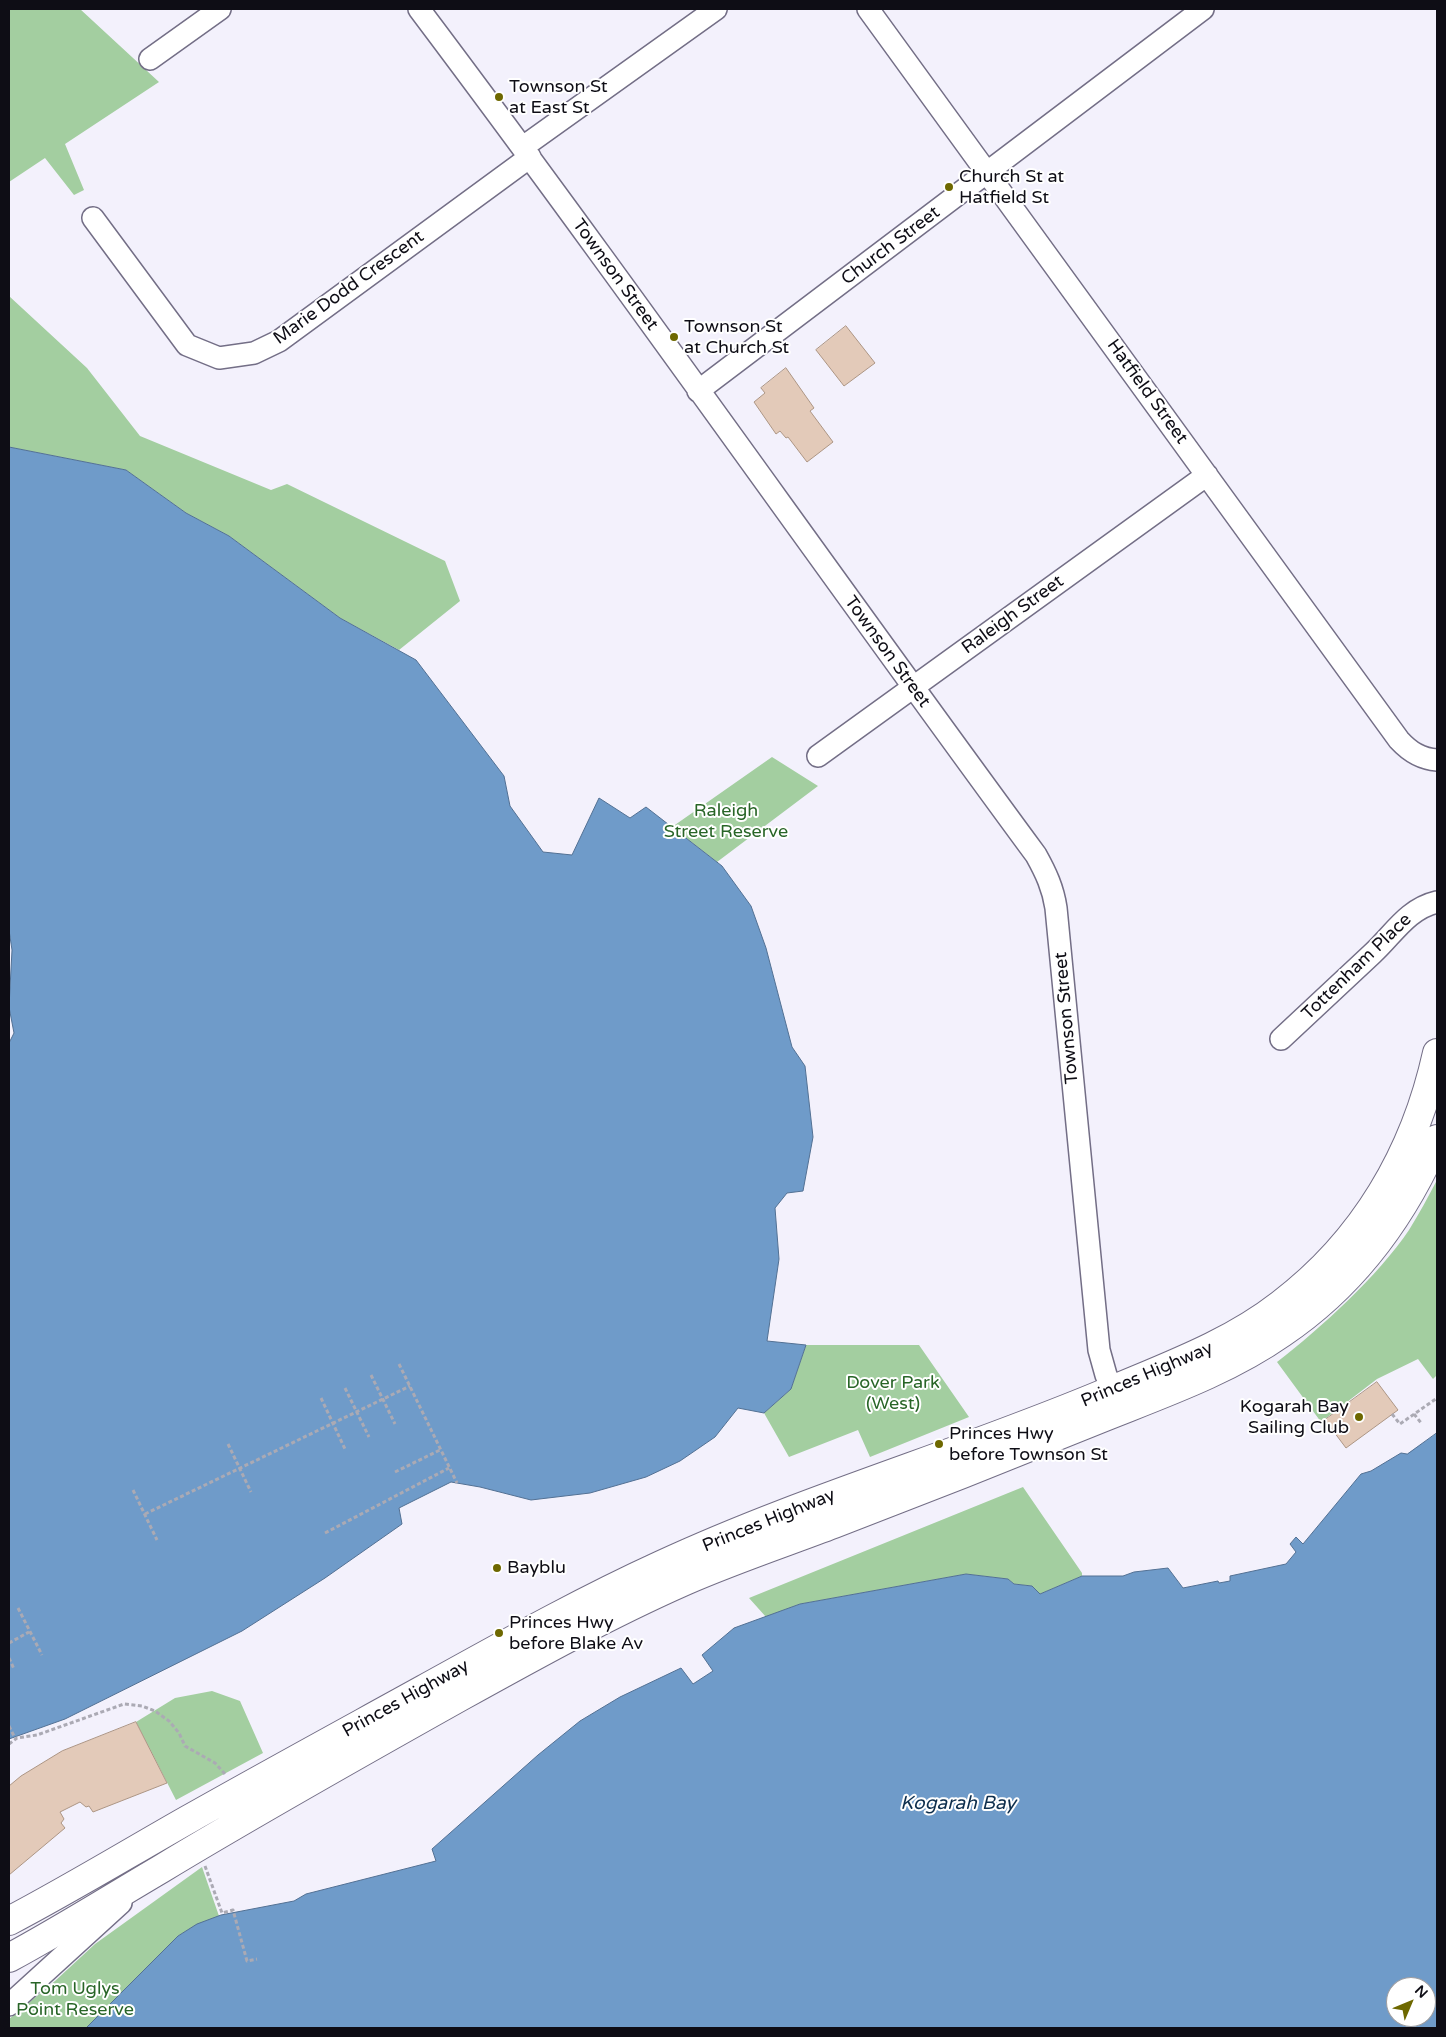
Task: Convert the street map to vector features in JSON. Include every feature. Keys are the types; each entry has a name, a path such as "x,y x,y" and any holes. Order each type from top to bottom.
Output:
{"highway":[{"name":"Princes Highway","path":"9,1921 507,1643 660,1565 757,1524 955,1452 1113,1390 1199,1353 1251,1326 1298,1291 1340,1251 1384,1190 1402,1157 1419,1118 1437,1053"},
{"name":"Princes Highway","path":"9,1958 69,1925 347,1759 580,1631 686,1580 941,1483 1141,1402 1234,1362 1261,1347 1315,1308 1354,1270 1375,1246 1409,1196 1437,1139"}],"street":[{"path":"150,59 220,9"},
{"name":"Townson Street","path":"419,9 527,152 912,687 1036,855 1053,891 1056,908 1099,1350 1106,1375 1113,1390"},
{"name":"Marie Dodd Crescent","path":"93,218 187,345 219,358 254,353 279,341 716,9"},
{"name":"Hatfield Street","path":"868,9 1399,740 1414,754 1437,760"},
{"name":"Church Street","path":"698,391 1202,9"},
{"name":"Raleigh Street","path":"818,756 1207,475"},
{"name":"Tottenham Place","path":"1281,1039 1384,943 1399,924 1421,908 1437,902"},
{"path":"9,2005 160,1870"}],"path":[{"path":"399,1364 457,1483"},
{"path":"371,1374 395,1424"},
{"path":"145,1514 410,1386"},
{"path":"345,1388 369,1437"},
{"path":"322,1398 345,1448"},
{"path":"1392,1414 1400,1424 1437,1398"},
{"path":"1414,1414 1422,1424"},
{"path":"228,1444 251,1492"},
{"path":"395,1472 440,1450"},
{"path":"325,1533 449,1468"},
{"path":"133,1490 157,1540"},
{"path":"18,1608 42,1655"},
{"path":"9,1642 30,1632"},
{"path":"9,1658 14,1668"},
{"path":"9,1744 17,1738 37,1735 124,1704 142,1706 155,1711 169,1721 179,1733 185,1746 215,1762 228,1780"},
{"path":"9,1726 14,1736"},
{"path":"205,1864 222,1913 233,1910 247,1961 257,1959"}],"green space":[{"path":"9,9 80,9 159,82 65,144 84,190 74,195 45,158 9,182"},
{"path":"9,296 87,368 140,436 271,490 287,484 445,561 460,601 399,650 340,618 229,536 186,513 126,470 9,447"},
{"name":"Raleigh Street Reserve","path":"772,757 818,786 717,862 672,827"},
{"path":"1437,1180 1437,1375 1433,1379 1418,1359 1377,1379 1321,1422 1277,1362 1312,1334 1381,1265 1409,1230"},
{"name":"Dover Park (West)","path":"806,1345 919,1345 969,1417 870,1457 858,1430 789,1457 764,1413 791,1389"},
{"path":"1023,1487 1082,1573 1082,1576 1040,1594 1032,1586 1014,1584 1008,1579 966,1574 800,1604 766,1617 749,1598"},
{"path":"212,1691 240,1701 263,1753 176,1800 136,1722 175,1698"},
{"name":"Tom Uglys Point Reserve","path":"202,1867 219,1916 195,1926 178,1936 86,2028 9,2028 9,2019 55,1981 95,1944"}],"water":[{"path":"9,447 126,470 186,513 229,536 340,618 416,660 504,776 510,806 543,852 572,855 599,798 630,818 646,807 722,866 751,906 766,948 792,1047 805,1066 813,1137 803,1191 787,1193 775,1208 779,1259 767,1341 806,1345 791,1389 764,1413 738,1408 715,1437 680,1461 646,1477 590,1493 531,1500 451,1482 399,1508 402,1524 325,1578 242,1631 65,1719 9,1739 9,1043 14,1033 9,1007 12,950 9,930"},
{"name":"Kogarah Bay","path":"1437,1433 1437,2028 86,2028 178,1936 197,1924 221,1915 294,1901 306,1894 436,1861 432,1849 538,1755 580,1721 620,1697 681,1668 693,1684 713,1671 702,1655 734,1628 800,1604 966,1574 1008,1579 1014,1584 1032,1586 1040,1594 1082,1576 1123,1576 1134,1572 1168,1568 1183,1588 1218,1581 1219,1583 1230,1581 1230,1576 1286,1564 1296,1552 1290,1544 1296,1537 1303,1544 1361,1474 1371,1471 1401,1453 1407,1454"}],"building":[{"path":"846,326 875,363 844,386 816,350"},
{"path":"786,368 814,408 810,411 833,442 807,462 788,437 786,438 780,431 776,434 754,402 765,393 761,388"},
{"name":"Kogarah Bay Sailing Club","path":"1377,1382 1398,1410 1346,1448 1325,1420"},
{"path":"136,1722 167,1783 93,1812 89,1806 86,1807 80,1802 60,1812 64,1819 61,1823 65,1828 9,1875 9,1786 21,1776 62,1751"}],"place":[{"name":"Townson St at East St","path":"499,97"},
{"name":"Church St at Hatfield St","path":"949,187"},
{"name":"Townson St at Church St","path":"674,337"},
{"name":"Kogarah Bay Sailing Club","path":"1359,1417"},
{"name":"Princes Hwy before Townson St","path":"939,1444"},
{"name":"Bayblu","path":"497,1568"},
{"name":"Princes Hwy before Blake Av","path":"499,1633"}]}
